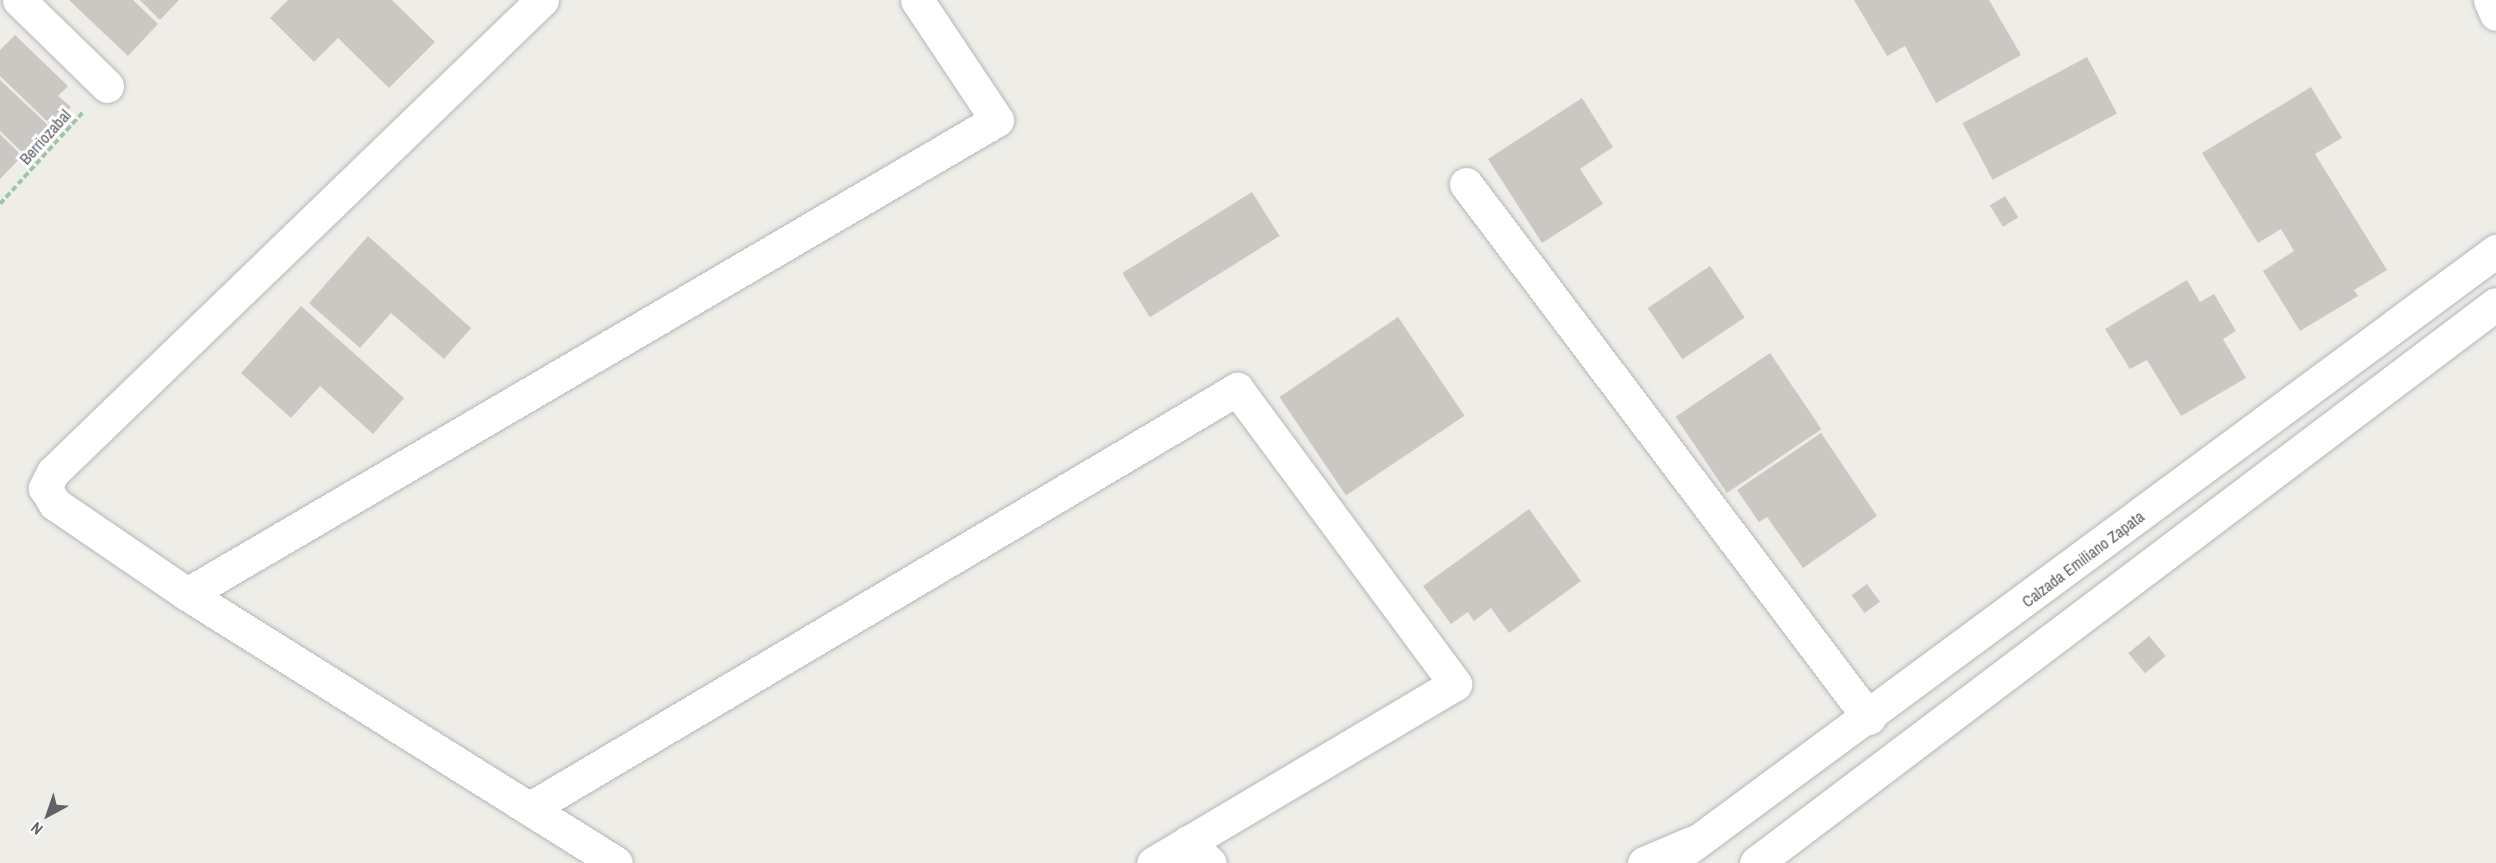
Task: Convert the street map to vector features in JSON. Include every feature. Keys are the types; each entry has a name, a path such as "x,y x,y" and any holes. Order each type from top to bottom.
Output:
{"street":[{"path":"0,5 5,0"},
{"path":"19,0 107,86"},
{"path":"542,0 53,472 45,488 55,504 187,594 532,807 616,863"},
{"path":"187,594 997,120 917,0"},
{"path":"2490,0 2496,15"},
{"path":"1466,184 1869,718"},
{"name":"Calzada Emiliano Zapata","path":"1668,863 1712,835 2496,251"},
{"path":"1756,863 2496,304"},
{"path":"532,807 1237,389 1455,684 1199,853 1153,863"},
{"path":"1644,863 1712,835"}],"path":[{"name":"Berriozabal","path":"0,204 107,86"}],"building":[{"path":"69,0 133,0 158,24 128,56"},
{"path":"140,0 179,0 160,20"},
{"path":"288,0 392,0 435,42 389,88 338,38 314,62 270,18"},
{"path":"1854,0 1989,0 2021,55 1936,103 1905,46 1887,56"},
{"path":"15,35 68,86 58,96 71,107 52,126 0,76 0,50"},
{"path":"2087,57 2117,114 1993,180 1963,123"},
{"path":"0,80 49,126 24,154 0,131"},
{"path":"2311,87 2342,138 2315,154 2387,270 2354,290 2358,296 2300,331 2263,271 2294,251 2281,229 2258,243 2202,153"},
{"path":"1582,98 1613,147 1580,169 1603,204 1542,243 1488,159"},
{"path":"0,134 22,156 0,179"},
{"path":"1252,192 1280,236 1150,317 1122,273"},
{"path":"2005,196 2018,217 2003,227 1990,206"},
{"path":"368,236 471,328 444,359 391,313 360,348 309,303"},
{"path":"1710,266 1745,317 1682,359 1648,308"},
{"path":"2187,280 2200,302 2214,294 2236,331 2223,339 2246,378 2181,416 2147,360 2130,369 2105,329"},
{"path":"301,306 404,398 373,434 320,386 291,418 241,373"},
{"path":"1398,317 1465,416 1346,496 1279,397"},
{"path":"1770,353 1821,429 1727,493 1675,417"},
{"path":"1821,433 1877,516 1803,568 1767,517 1759,522 1737,490"},
{"path":"1529,509 1581,581 1509,633 1491,608 1474,621 1468,612 1451,624 1423,586"},
{"path":"1867,584 1880,602 1865,613 1852,595"},
{"path":"2149,636 2166,656 2145,673 2128,653"}]}
